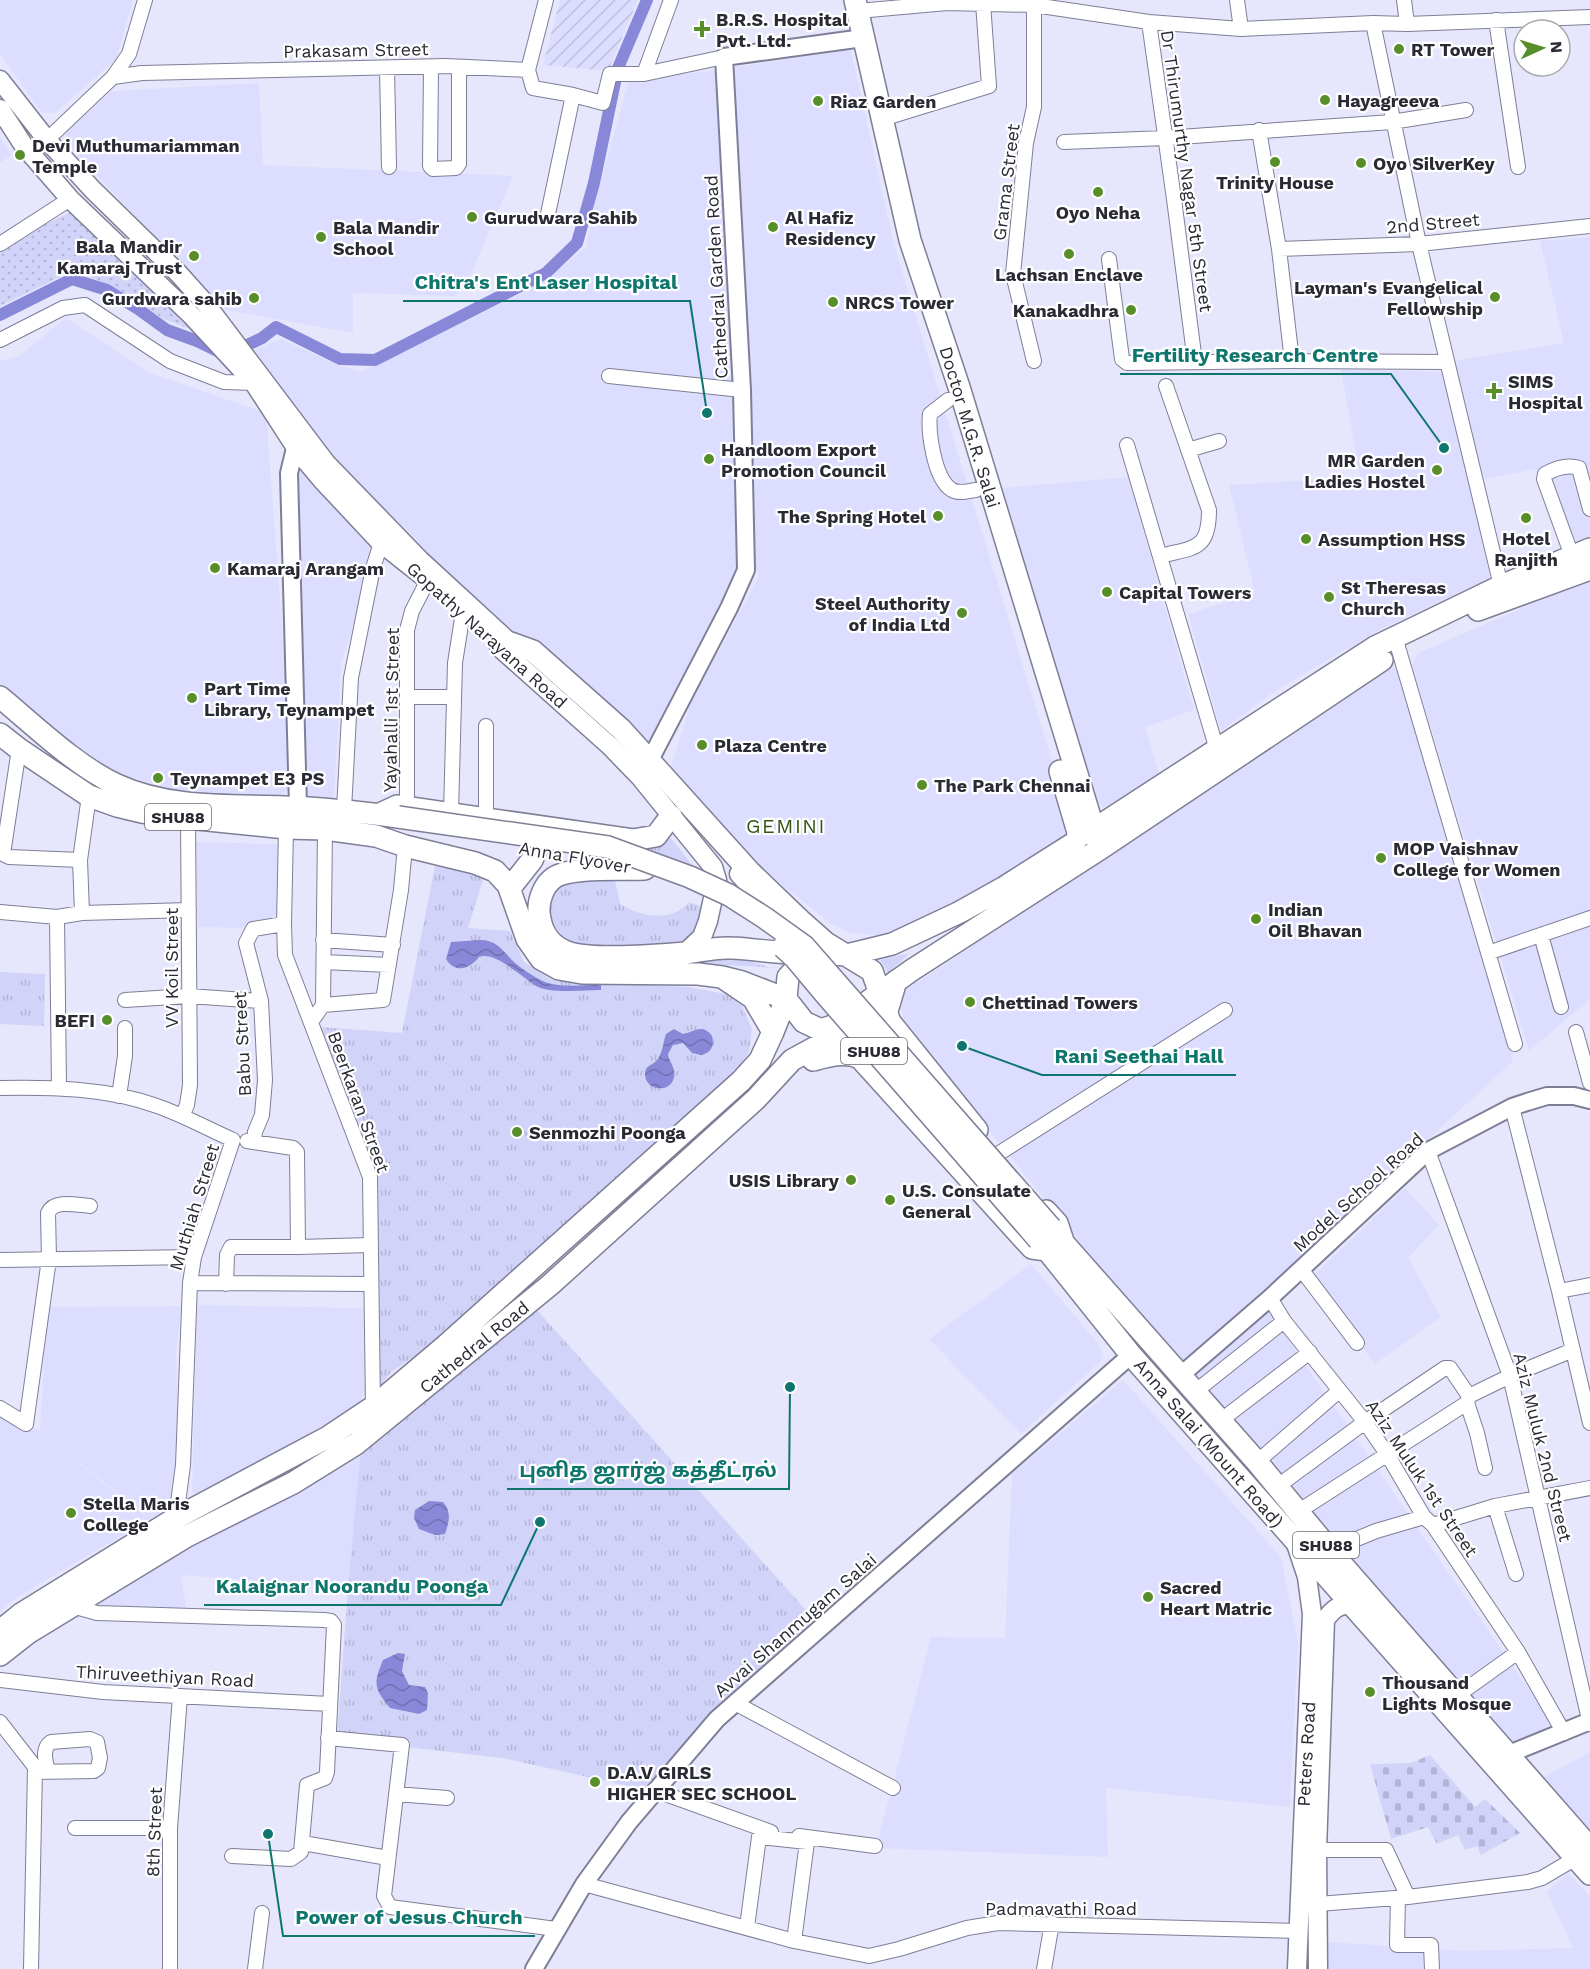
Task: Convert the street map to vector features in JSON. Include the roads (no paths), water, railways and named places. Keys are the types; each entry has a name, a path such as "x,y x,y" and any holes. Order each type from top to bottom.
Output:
{"main road":[{"name":"Doctor M.G.R. Salai","path":"852,4 857,39 900,247 976,490 1091,839"},
{"name":"Doctor M.G.R. Salai","path":"857,39 882,119 910,240 959,387 1091,839"},
{"path":"0,80 47,140 205,303 225,327 244,363"},
{"path":"0,110 32,154 70,199 190,315 244,363"},
{"path":"100,226 114,211"},
{"name":"Gopathy Narayana Road","path":"244,363 295,446 322,480 381,543 428,580 610,746 640,777 713,867 717,880 708,921 702,937 685,953"},
{"name":"Anna Flyover","path":"244,363 300,427 326,463 420,560 600,722 629,751 808,950 1050,1240"},
{"path":"645,869 562,874 550,881 541,896 538,910 548,942 567,952 601,957 685,953 730,947 780,954 808,950 847,955 892,944 952,916 1003,888 1074,843 1091,839 1397,643 1491,595 1581,553"},
{"path":"1491,595 1590,569"},
{"path":"511,644 533,651 621,729 750,872 826,943 872,971 888,1002 998,1154 1057,1223 1050,1240 1032,1248 893,1093 860,1058 852,1054 827,1056 807,1061 759,1097"},
{"path":"393,825 495,871 510,888 527,939 541,959 559,969 582,973 698,974 742,981 786,999 804,1022 821,1030 888,1002 1091,839 1217,750 1315,695"},
{"name":"SHU88","path":"0,697 75,759 116,784 144,795 175,802 344,810 393,825"},
{"name":"SHU88","path":"0,734 89,796 142,812 286,828 325,829 393,825"},
{"path":"393,825 452,813 633,840 656,836 671,816"},
{"name":"Anna Flyover","path":"393,825 608,847 690,877 729,896 808,950"},
{"name":"Anna Flyover","path":"393,825 607,859 645,869 690,886 727,904 763,929 795,958 826,995 1050,1240"},
{"path":"510,888 532,860 546,828"},
{"name":"Cathedral Road","path":"0,1631 21,1614 182,1527 373,1407 444,1347 741,1081 760,1060 786,999 788,977 808,950"},
{"path":"722,977 753,998 773,1032"},
{"path":"852,1054 888,1002"},
{"name":"Cathedral Road","path":"0,1655 28,1633 72,1606 182,1527 293,1483 356,1444 550,1285 759,1097 792,1060 814,1048 837,1041 888,1002"},
{"name":"Anna Salai (Mount Road)","path":"1050,1240 1131,1355 1351,1604 1583,1853"},
{"name":"Anna Salai (Mount Road)","path":"1050,1240 1108,1295 1196,1391 1330,1550 1512,1757 1583,1853 1590,1874"},
{"name":"Peters Road","path":"1295,1542 1307,1577 1312,1614 1315,1704 1311,1802 1297,1969"},
{"name":"Peters Road","path":"1315,1704 1325,1620 1340,1604 1351,1604"},
{"path":"1308,1969 1311,1802"},
{"name":"Peters Road","path":"1311,1802 1317,1850 1318,1969"}],"street":[{"path":"32,154 112,77 129,54 146,0"},
{"path":"546,0 528,69 532,88 603,103 610,74 644,74 724,57 857,39"},
{"path":"644,74 671,0"},
{"path":"1237,0 1241,29"},
{"path":"1404,0 1407,24"},
{"path":"852,4 947,1 1034,5 1054,3 1149,21 1241,29 1590,17"},
{"path":"882,119 989,86 983,3"},
{"name":"Grama Street","path":"1034,5 1034,107 1026,143 1013,274 1034,361"},
{"path":"1496,20 1518,167"},
{"name":"Dr Thirumurthy Nagar 5th Street","path":"1149,21 1195,362"},
{"path":"1373,23 1392,122 1446,362 1491,595"},
{"name":"Cathedral Garden Road","path":"650,760 729,609 746,570 742,390 724,57"},
{"path":"431,67 430,166 433,169 456,168 459,164 459,67"},
{"name":"Prakasam Street","path":"112,77 142,73 431,67 528,69"},
{"path":"387,68 389,167"},
{"path":"548,214 573,95"},
{"path":"1064,142 1165,138 1392,122 1466,110"},
{"path":"1259,130 1279,249 1292,361"},
{"path":"0,244 70,199"},
{"name":"2nd Street","path":"1279,249 1419,244 1590,226"},
{"path":"1109,259 1124,362 1446,362"},
{"path":"0,340 63,309 84,305 170,361 224,382 255,383"},
{"path":"609,375 742,390"},
{"path":"1160,556 1197,546 1205,538 1209,527 1209,510 1166,386"},
{"path":"948,400 930,414 928,429 939,474 943,482 951,489 958,492 976,490"},
{"path":"298,807 289,473 300,427"},
{"path":"1188,450 1219,441"},
{"path":"1127,445 1217,750"},
{"path":"1581,553 1544,479 1545,474 1553,469 1571,465 1579,468 1590,508"},
{"path":"344,810 351,678 373,568 381,543"},
{"name":"Yayahalli 1st Street","path":"323,1005 383,1000 393,945 393,825 407,697 407,630 412,611 428,580"},
{"path":"452,813 455,663 464,612"},
{"path":"1397,643 1515,1044"},
{"path":"407,697 453,697"},
{"path":"486,726 486,818"},
{"path":"19,749 3,854 9,857 80,860"},
{"path":"82,913 80,860 89,796"},
{"name":"VV Koil Street","path":"182,1116 187,1105 190,1085 188,818"},
{"path":"284,924 286,828"},
{"path":"311,1022 323,1005 325,829"},
{"path":"0,912 57,917 82,913 189,910"},
{"path":"57,917 59,1087"},
{"path":"1488,953 1590,918"},
{"name":"Babu Street","path":"254,1142 255,1132 262,1115 265,1080 261,1001 246,943 253,929 284,924"},
{"name":"Beerkaran Street","path":"284,924 285,955 370,1177 373,1407"},
{"path":"1541,935 1561,1007"},
{"path":"323,940 393,945"},
{"path":"324,962 389,965"},
{"path":"125,1000 189,996 261,1001"},
{"path":"998,1154 1225,1010"},
{"path":"119,1096 124,1056 124,1028"},
{"path":"1576,1032 1590,1083"},
{"name":"Muthiah Street","path":"0,1088 59,1087 119,1096 155,1105 233,1140 194,1257 190,1283 182,1527"},
{"name":"Model School Road","path":"1181,1375 1270,1298 1428,1152 1512,1107 1547,1096 1574,1096 1590,1100"},
{"path":"1512,1107 1590,1423"},
{"path":"233,1140 293,1148 297,1152 297,1246"},
{"name":"Aziz Muluk 2nd Street","path":"1428,1152 1510,1376 1590,1722"},
{"path":"0,1408 26,1424 49,1259 48,1213 50,1208 56,1204 90,1206"},
{"path":"226,1284 227,1255 231,1247 371,1245"},
{"path":"0,1260 194,1257"},
{"path":"1301,1269 1357,1343"},
{"path":"190,1283 371,1284"},
{"path":"1559,1291 1590,1285"},
{"name":"Aziz Muluk 1st Street","path":"1270,1298 1284,1321 1365,1422 1387,1454 1429,1521 1518,1652 1564,1733"},
{"path":"1196,1391 1284,1321"},
{"path":"1299,1511 1468,1400 1510,1376 1573,1350"},
{"path":"1220,1421 1310,1353"},
{"name":"Avvai Shanmugam Salai","path":"534,1969 584,1884 654,1790 717,1719 1131,1355"},
{"path":"1278,1486 1365,1422 1445,1368 1450,1368 1468,1400 1485,1468"},
{"path":"1257,1462 1339,1391"},
{"path":"1330,1550 1376,1531 1590,1488"},
{"path":"1495,1506 1516,1574"},
{"path":"72,1606 97,1613 324,1620 331,1621 334,1625 336,1632 325,1778 307,1785 301,1852 291,1859 232,1856"},
{"path":"1458,1695 1518,1652"},
{"name":"Thiruveethiyan Road","path":"0,1680 93,1691 329,1704"},
{"name":"8th Street","path":"170,1969 170,1828 180,1696"},
{"path":"735,1703 893,1788"},
{"path":"0,1722 41,1772 31,1969"},
{"path":"1512,1757 1590,1722"},
{"path":"1512,1757 1590,1734"},
{"path":"328,1738 402,1745 384,1896 390,1907 556,1929"},
{"path":"654,1790 764,1832 875,1846"},
{"path":"396,1794 447,1798"},
{"path":"75,1828 170,1828"},
{"path":"747,1927 759,1837 807,1842 794,1941"},
{"path":"303,1843 388,1858"},
{"path":"1317,1850 1386,1850 1403,1897 1397,1945 1431,1945 1432,1969"},
{"path":"1318,1904 1403,1897 1527,1882 1542,1878 1583,1853"},
{"name":"Padmavathi Road","path":"584,1884 794,1941 869,1956 967,1928 998,1923 1299,1931"},
{"path":"255,1969 262,1914"},
{"path":"1044,1969 1052,1923"}],"water":[{"path":"490,941 497,945 531,975 545,982 565,986 601,984 601,990 558,991 542,988 500,961 485,956 479,957 467,967 462,968 454,967 446,959 451,942"},
{"path":"674,1029 683,1034 698,1029 705,1030 712,1036 712,1045 710,1050 701,1055 692,1053 683,1043 673,1045 668,1054 674,1071 672,1082 664,1088 653,1087 646,1080 645,1071 659,1057 666,1034"},
{"path":"429,1501 443,1502 448,1510 445,1534 435,1535 419,1529 414,1518 415,1510"},
{"path":"398,1653 405,1654 402,1671 409,1685 425,1687 428,1693 427,1710 419,1714 390,1708 378,1690 377,1680 383,1660"}],"waterway":[{"path":"618,68 647,0"},
{"path":"0,315 72,279 107,290 167,330 226,355 262,338 276,327 340,359 375,360 546,273 577,243 594,183 615,82"}],"place":[{"name":"B.R.S. Hospital Pvt. Ltd.","path":"702,29"},
{"name":"RT Tower","path":"1399,49"},
{"name":"Hayagreeva","path":"1325,100"},
{"name":"Riaz Garden","path":"818,101"},
{"name":"Devi Muthumariamman Temple","path":"20,155"},
{"name":"Trinity House","path":"1275,162"},
{"name":"Oyo SilverKey","path":"1361,163"},
{"name":"Oyo Neha","path":"1098,192"},
{"name":"Gurudwara Sahib","path":"472,217"},
{"name":"Al Hafiz Residency","path":"773,227"},
{"name":"Bala Mandir School","path":"321,237"},
{"name":"Lachsan Enclave","path":"1069,254"},
{"name":"Bala Mandir Kamaraj Trust","path":"194,256"},
{"name":"Layman's Evangelical Fellowship","path":"1495,297"},
{"name":"Gurdwara sahib","path":"254,298"},
{"name":"NRCS Tower","path":"833,302"},
{"name":"Kanakadhra","path":"1131,310"},
{"name":"SIMS Hospital","path":"1494,391"},
{"name":"Chitra's Ent Laser Hospital","path":"707,413"},
{"name":"Fertility Research Centre","path":"1444,448"},
{"name":"Handloom Export Promotion Council","path":"709,459"},
{"name":"MR Garden Ladies Hostel","path":"1437,470"},
{"name":"The Spring Hotel","path":"938,516"},
{"name":"Hotel Ranjith","path":"1526,518"},
{"name":"Assumption HSS","path":"1306,539"},
{"name":"Kamaraj Arangam","path":"215,568"},
{"name":"Capital Towers","path":"1107,592"},
{"name":"St Theresas Church","path":"1329,597"},
{"name":"Steel Authority of India Ltd","path":"962,613"},
{"name":"Part Time Library, Teynampet","path":"192,698"},
{"name":"Plaza Centre","path":"702,745"},
{"name":"Teynampet E3 PS","path":"158,778"},
{"name":"The Park Chennai","path":"922,785"},
{"name":"MOP Vaishnav College for Women","path":"1381,858"},
{"name":"Indian Oil Bhavan","path":"1256,919"},
{"name":"Chettinad Towers","path":"970,1002"},
{"name":"BEFI","path":"107,1020"},
{"name":"Rani Seethai Hall","path":"962,1046"},
{"name":"Senmozhi Poonga","path":"517,1132"},
{"name":"USIS Library","path":"851,1180"},
{"name":"U.S. Consulate General","path":"890,1200"},
{"name":"புனித ஜார்ஜ் கத்தீட்ரல்","path":"790,1387"},
{"name":"Stella Maris College","path":"71,1513"},
{"name":"Kalaignar Noorandu Poonga","path":"540,1522"},
{"name":"Sacred Heart Matric","path":"1148,1597"},
{"name":"Thousand Lights Mosque","path":"1370,1692"},
{"name":"D.A.V GIRLS HIGHER SEC SCHOOL","path":"595,1782"},
{"name":"Power of Jesus Church","path":"268,1834"}],"district":[{"name":"GEMINI","path":"786,826"}]}
